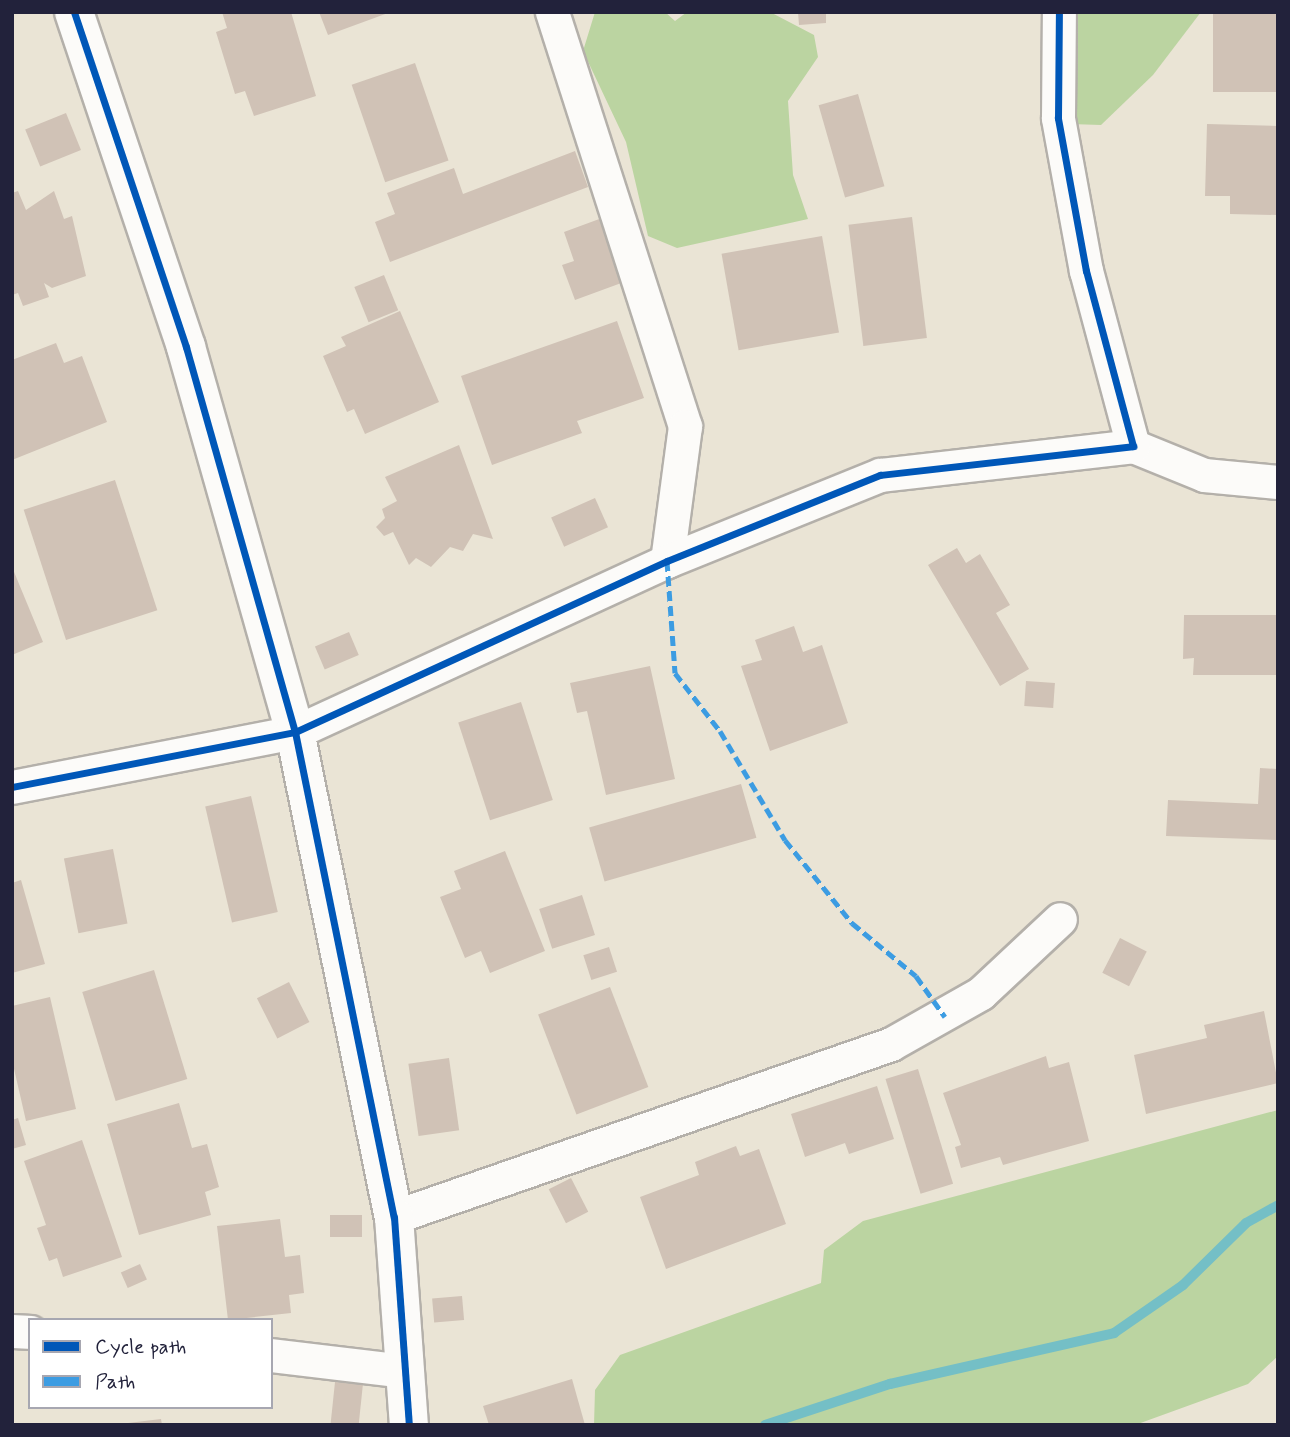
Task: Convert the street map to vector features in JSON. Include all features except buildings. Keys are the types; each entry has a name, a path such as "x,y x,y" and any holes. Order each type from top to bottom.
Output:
{"street":[{"path":"74,12 186,347 295,732 394,1217 409,1425"},
{"path":"552,12 685,426 667,561"},
{"path":"1059,12 1058,118 1086,271 1133,446"},
{"path":"12,787 295,732 667,561 880,475 1133,446 1204,475 1278,482"},
{"path":"394,1217 891,1044 981,993 1060,919"},
{"path":"273,1355 406,1371"}],"green space":[{"path":"595,12 665,12 675,21 687,12 770,12 814,35 818,57 788,101 793,175 808,219 677,248 648,236 626,142 583,51"},
{"path":"1069,12 1201,12 1153,75 1101,125 1070,124"},
{"path":"1278,1110 1278,1356 1248,1384 1135,1425 594,1425 595,1390 620,1355 821,1283 824,1250 863,1221"}],"waterway":[{"path":"765,1425 890,1384 1114,1333 1183,1285 1246,1223 1278,1205"}],"marked path":[{"path":"667,561 675,673 720,731 785,840 852,923 916,976 945,1017"}],"cycle path":[{"path":"74,12 186,347 295,732 394,1217 409,1425"},
{"path":"12,787 295,732 667,561 880,475 1133,446 1086,271 1058,118 1059,12"}]}
